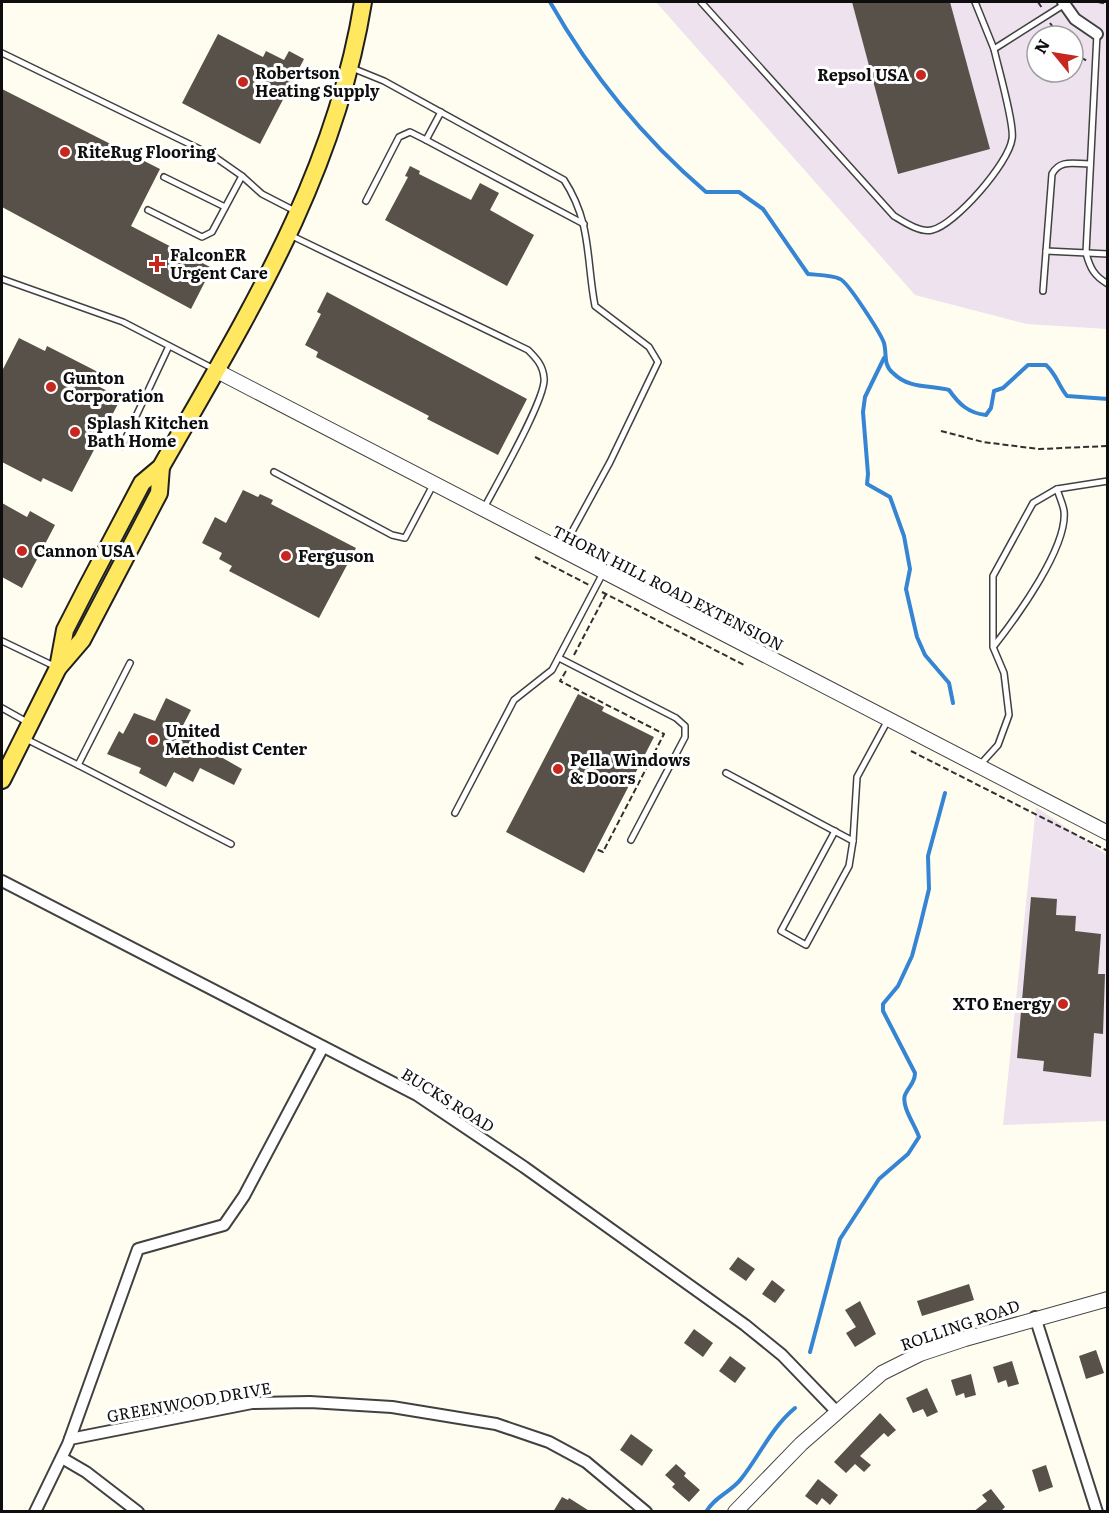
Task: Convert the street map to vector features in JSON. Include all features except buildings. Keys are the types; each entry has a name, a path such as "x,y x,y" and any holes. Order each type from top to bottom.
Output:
{"main road":[{"path":"2,780 58,668 65,630 90,581 142,483 161,467 300,213 327,146 350,68 363,2"}],"street":[{"path":"1064,3 1075,19 1097,34"},
{"name":"THORN HILL ROAD EXTENSION","path":"215,370 1107,833"},
{"name":"BUCKS ROAD","path":"2,881 417,1095 534,1174 745,1325 782,1355 836,1411"},
{"name":"GREENWOOD DRIVE","path":"35,1512 70,1439 138,1249 224,1225 244,1197 323,1047"},
{"name":"ROLLING ROAD","path":"735,1512 867,1383 901,1363 920,1354 1035,1317 1107,1299"},
{"path":"1035,1317 1098,1512 1107,1509"},
{"name":"GREENWOOD DRIVE","path":"70,1439 252,1403 310,1402 392,1407 496,1424 549,1442 586,1462 646,1512"},
{"path":"62,1458 86,1472 138,1512"}],"lane":[{"path":"701,2 894,216 910,225 930,231 946,224 1000,169 1013,137 994,49 975,2"},
{"path":"994,49 1064,3"},
{"path":"1097,34 1086,253 1090,268 1107,284"},
{"path":"2,53 212,155 242,176 262,195 300,213"},
{"path":"350,68 384,81 564,180 577,199 589,243 590,280 596,306 649,347 658,362 610,462 561,551"},
{"path":"426,140 441,112"},
{"path":"366,201 399,137 410,132 584,224"},
{"path":"1043,291 1052,174 1056,166 1062,163 1089,164"},
{"path":"148,210 202,237 212,232 242,176"},
{"path":"164,177 225,207"},
{"path":"288,235 528,350 540,362 545,380 539,400 483,511"},
{"path":"1046,251 1107,254"},
{"path":"2,279 123,322 215,370"},
{"path":"122,446 169,346"},
{"path":"274,472 392,536 405,538 433,485"},
{"path":"978,766 998,745 1009,715 1004,673 993,647 993,576 1033,503 1057,489 1107,481"},
{"path":"993,647 1012,624 1058,547 1064,512 1057,489"},
{"path":"455,813 514,700 544,677 559,658 603,573"},
{"path":"2,641 58,668"},
{"path":"559,658 675,718 685,726 685,737 631,840"},
{"path":"78,765 130,663"},
{"path":"2,708 28,731 78,765 231,844"},
{"path":"835,831 781,931 806,945 849,866 857,777 888,720"},
{"path":"726,773 853,841"}],"path":[{"path":"1098,2 1107,4"},
{"path":"941,431 983,442 1039,449 1107,446"},
{"path":"536,557 746,666"},
{"path":"596,849 603,852 664,734 560,681 606,594"},
{"path":"911,752 1107,851"}],"shaded area":[{"path":"656,2 1107,2 1107,329 1027,324 915,295"},
{"path":"1036,807 1107,855 1107,1121 1003,1125"}],"waterway":[{"path":"550,2 601,80 640,127 683,171 706,192 739,192 763,209 808,274 833,277 844,282 877,330 884,343 888,366 899,378 912,384 949,390 964,407 986,415 991,408 994,391 1003,388 1028,365 1046,365 1067,396 1108,399"},
{"path":"884,358 865,397 863,412 867,484 890,497 904,536 910,569 906,589 917,637 925,655 949,683 953,703"},
{"path":"810,1352 840,1239 879,1179 908,1154 919,1137 904,1099 915,1073 883,1011 883,1004 898,986 912,956 929,889 928,856 945,793"},
{"path":"706,1512 713,1502 741,1479 772,1433 795,1408"}],"place":[{"name":"Repsol USA","path":"921,75"},
{"name":"Robertson Heating Supply","path":"243,82"},
{"name":"RiteRug Flooring","path":"65,152"},
{"name":"FalconER Urgent Care","path":"157,264"},
{"name":"Gunton Corporation","path":"51,387"},
{"name":"Splash Kitchen Bath Home","path":"75,432"},
{"name":"Cannon USA","path":"22,551"},
{"name":"Ferguson","path":"286,556"},
{"name":"United Methodist Center","path":"153,740"},
{"name":"Pella Windows & Doors","path":"558,769"},
{"name":"XTO Energy","path":"1063,1004"}]}
